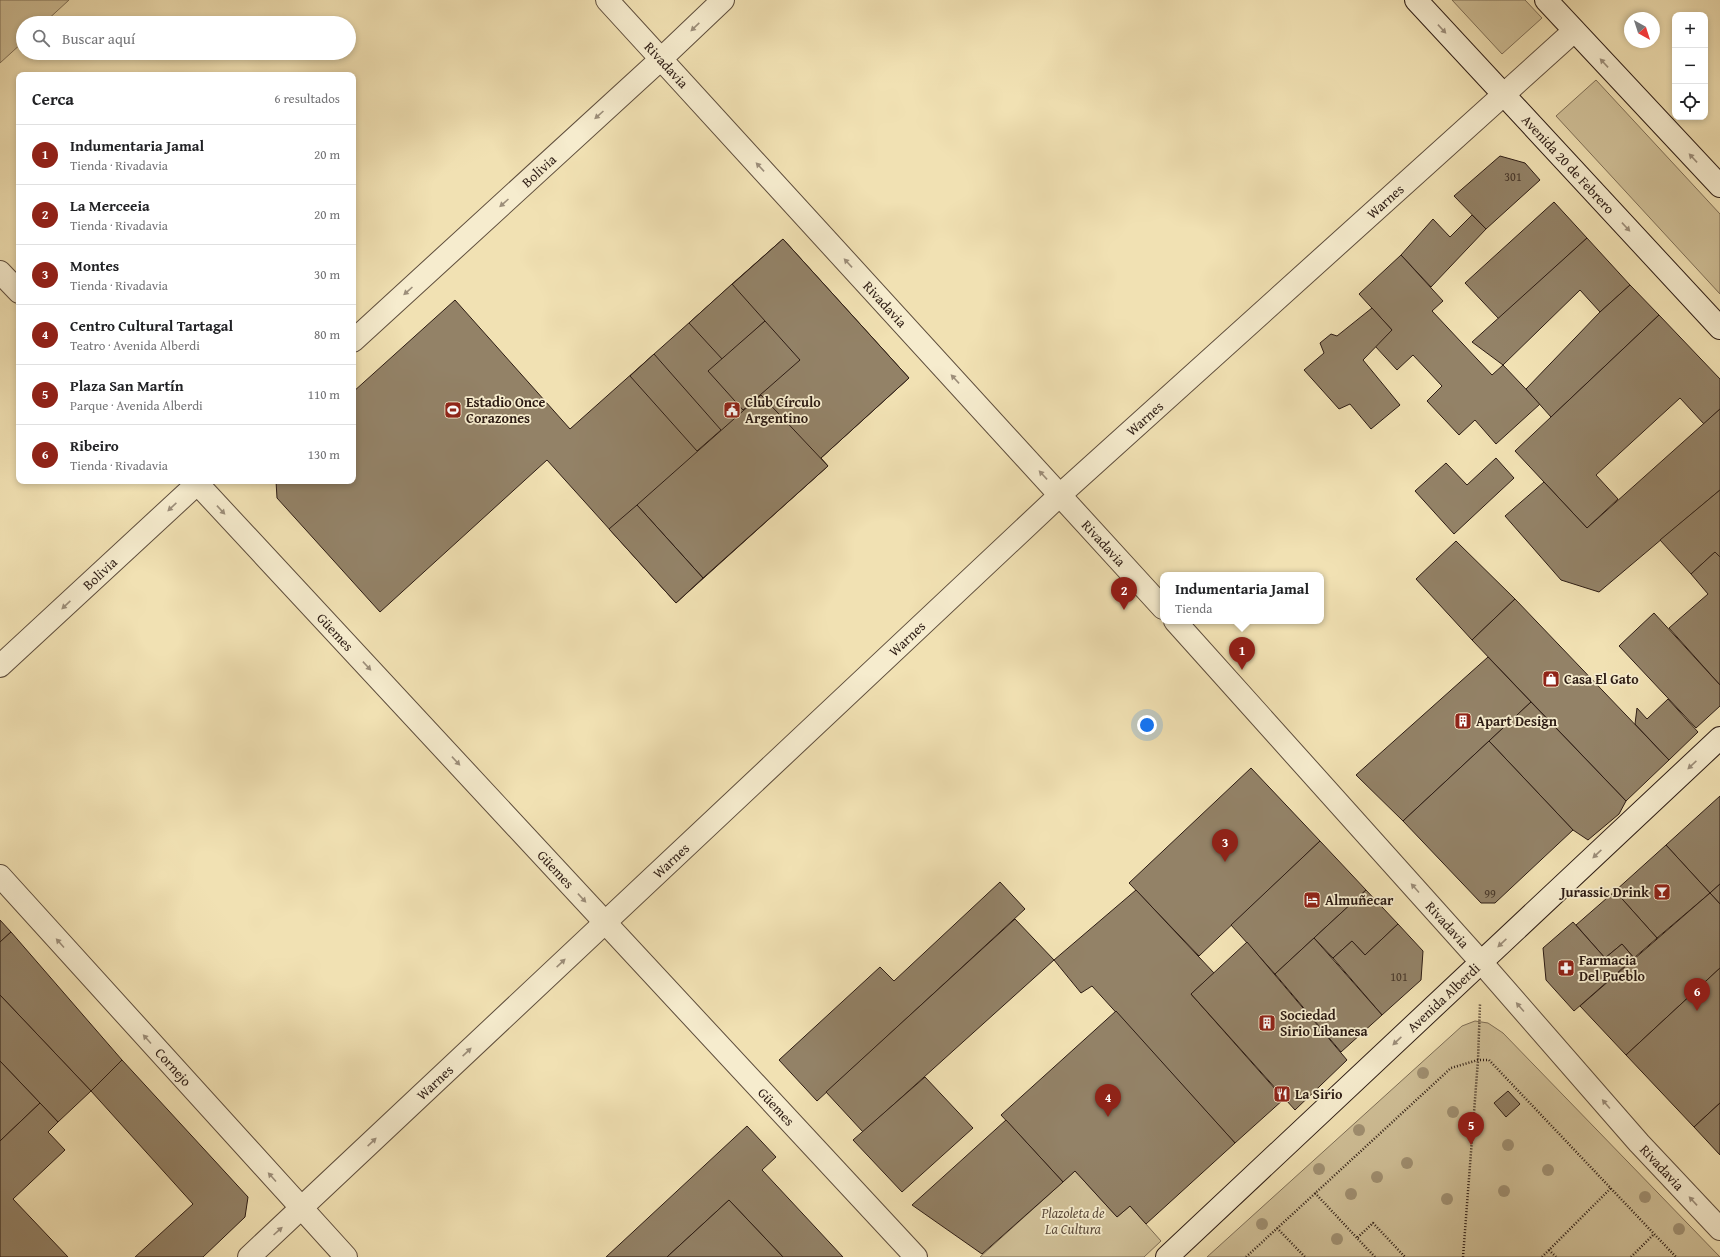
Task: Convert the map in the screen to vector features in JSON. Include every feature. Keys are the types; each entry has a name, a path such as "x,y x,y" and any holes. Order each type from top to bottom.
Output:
{"street":[{"name":"Rivadavia","path":"607,0 1061,494 1160,605"},
{"name":"Bolivia","path":"356,338 661,59 723,0"},
{"name":"Avenida 20 de Febrero","path":"1416,0 1720,328"},
{"path":"1546,0 1720,186"},
{"name":"Warnes","path":"249,1257 301,1210 1061,494 1574,31"},
{"path":"0,272 16,289"},
{"name":"Bolivia","path":"0,666 195,484"},
{"name":"Güemes","path":"199,484 916,1257"},
{"name":"Rivadavia","path":"1178,624 1481,962 1639,1143 1720,1229"},
{"name":"Avenida Alberdi","path":"1167,1257 1720,738"},
{"name":"Cornejo","path":"0,876 301,1210 346,1257"}],"path":[{"path":"1463,1257 1478,1060 1481,962"},
{"path":"1246,1257 1451,1068 1478,1060 1489,1060 1676,1257"},
{"path":"1542,1257 1610,1188"},
{"path":"1315,1193 1375,1257"},
{"path":"1357,1238 1373,1222 1405,1257"},
{"path":"1277,1228 1305,1257"},
{"path":"1631,1257 1654,1234"},
{"path":"1549,1250 1556,1257"}],"green space":[{"path":"0,0 69,0 52,16 16,16 16,48 0,63"},
{"path":"1452,0 1525,0 1542,18 1502,54"},
{"path":"1596,80 1720,214 1720,294 1556,116"},
{"path":"1475,1021 1488,1023 1503,1033 1720,1257 1207,1257 1462,1026"},
{"name":"Plazoleta de La Cultura","path":"1075,1171 1117,1217 1130,1206 1161,1241 1144,1257 980,1257"}],"building":[{"path":"1500,156 1525,163 1540,180 1486,229 1454,196"},
{"path":"1554,202 1587,238 1499,319 1465,283"},
{"path":"1472,215 1486,229 1431,287 1401,255 1433,219 1450,237"},
{"path":"1587,238 1630,285 1600,312 1580,290 1503,365 1472,342"},
{"path":"783,239 909,378 821,458 761,395 800,360 732,284"},
{"name":"Club Círculo Argentino","path":"783,239 909,378 821,458 828,466 676,603 547,460 380,612 277,498 276,484 356,484 356,389 455,300 570,429"},
{"path":"1401,255 1443,301 1432,311 1492,375 1503,365 1540,404 1496,444 1475,420 1459,435 1427,401 1442,386 1413,355 1397,370 1375,346 1392,330 1359,294"},
{"path":"732,284 765,321 723,360 689,323"},
{"path":"1630,285 1659,315 1551,417 1526,389 1600,312"},
{"path":"1372,308 1392,330 1363,360 1400,405 1371,429 1350,404 1339,409 1304,370 1324,353 1320,343 1331,334 1337,336"},
{"path":"1659,315 1720,379 1720,409 1704,424 1680,398 1596,475 1618,499 1587,528 1515,451"},
{"path":"765,321 800,360 743,410 708,371"},
{"path":"654,354 721,430 697,451 630,376"},
{"path":"761,395 828,466 703,578 637,505"},
{"path":"1720,409 1720,490 1599,592 1561,580 1505,516 1544,482 1587,528"},
{"path":"1496,458 1514,478 1454,534 1415,491 1446,463 1467,485"},
{"path":"1720,490 1720,557 1715,552 1691,574 1660,540"},
{"path":"637,505 703,578 676,603 609,529"},
{"path":"1456,541 1515,599 1472,640 1416,579"},
{"path":"1715,552 1720,557 1720,685 1669,628 1708,594 1691,574"},
{"name":"Casa El Gato","path":"1515,599 1669,760 1626,801 1472,640"},
{"path":"1654,613 1720,685 1720,706 1696,728 1619,646"},
{"name":"Apart Design","path":"1488,657 1531,702 1403,821 1356,775"},
{"path":"1668,699 1698,732 1669,760 1635,724 1637,708 1647,719"},
{"path":"1531,702 1626,801 1619,814 1588,840 1573,830 1489,741"},
{"path":"1489,741 1573,830 1495,903 1481,903 1403,821"},
{"path":"1251,768 1320,841 1199,956 1129,883"},
{"path":"1720,796 1720,884 1710,893 1666,845"},
{"path":"1320,841 1366,890 1275,974 1231,925"},
{"name":"Jurassic Drink","path":"1666,845 1710,893 1657,938 1615,891"},
{"path":"1000,882 1025,909 817,1101 779,1060 880,967 894,981"},
{"path":"1720,884 1720,904 1710,893"},
{"path":"1136,890 1214,973 1191,994 1284,1099 1235,1143 1092,986 1081,993 1054,960"},
{"path":"1366,890 1398,924 1365,955 1352,941 1333,958 1314,938"},
{"path":"1615,891 1657,938 1634,958 1622,944 1605,958 1576,925"},
{"path":"1710,893 1720,904 1720,968 1626,1055 1580,1006"},
{"path":"1015,919 1054,960 863,1132 826,1092"},
{"path":"0,920 11,932 0,942"},
{"path":"1573,922 1605,958 1622,944 1634,958 1574,1011 1546,980 1543,948"},
{"path":"1398,924 1423,951 1421,980 1382,1015 1333,958 1352,941 1365,955"},
{"path":"11,932 122,1060 91,1091 0,995 0,942"},
{"path":"1314,938 1382,1015 1341,1052 1275,974"},
{"name":"Sociedad Sirio Libanesa","path":"1247,942 1347,1060 1295,1110 1191,994"},
{"path":"1720,968 1720,1103 1694,1127 1626,1055"},
{"path":"0,995 91,1091 58,1122 0,1061"},
{"path":"1116,1011 1235,1143 1146,1224 1130,1206 1117,1217 1075,1171 1063,1182 1001,1115"},
{"path":"122,1060 248,1197 245,1217 203,1257 135,1257 193,1204 91,1091"},
{"path":"0,1061 40,1103 0,1141"},
{"path":"925,1077 973,1128 902,1192 853,1140"},
{"path":"1508,1091 1520,1104 1506,1117 1494,1103"},
{"path":"40,1103 58,1122 48,1132 65,1150 13,1199 68,1257 0,1257 0,1141"},
{"path":"1720,1103 1720,1155 1694,1127"},
{"path":"1006,1120 1063,1182 982,1254 912,1205"},
{"path":"747,1126 776,1157 762,1170 843,1257 783,1257 729,1200 667,1257 606,1257"},
{"path":"729,1200 783,1257 667,1257"}],"place":[{"name":"Estadio Once Corazones","path":"453,410"},
{"name":"Club Círculo Argentino","path":"732,410"},
{"name":"La Merceeia","path":"1124,610"},
{"name":"Indumentaria Jamal","path":"1242,670"},
{"name":"Casa El Gato","path":"1551,679"},
{"name":"Apart Design","path":"1463,721"},
{"name":"Montes","path":"1225,862"},
{"name":"Jurassic Drink","path":"1662,892"},
{"name":"Almuñecar","path":"1312,900"},
{"name":"Farmacia Del Pueblo","path":"1566,968"},
{"name":"Ribeiro","path":"1697,1011"},
{"name":"Sociedad Sirio Libanesa","path":"1267,1023"},
{"name":"La Sirio","path":"1282,1094"},
{"name":"Centro Cultural Tartagal","path":"1108,1117"},
{"name":"Plaza San Martín","path":"1471,1145"}]}
